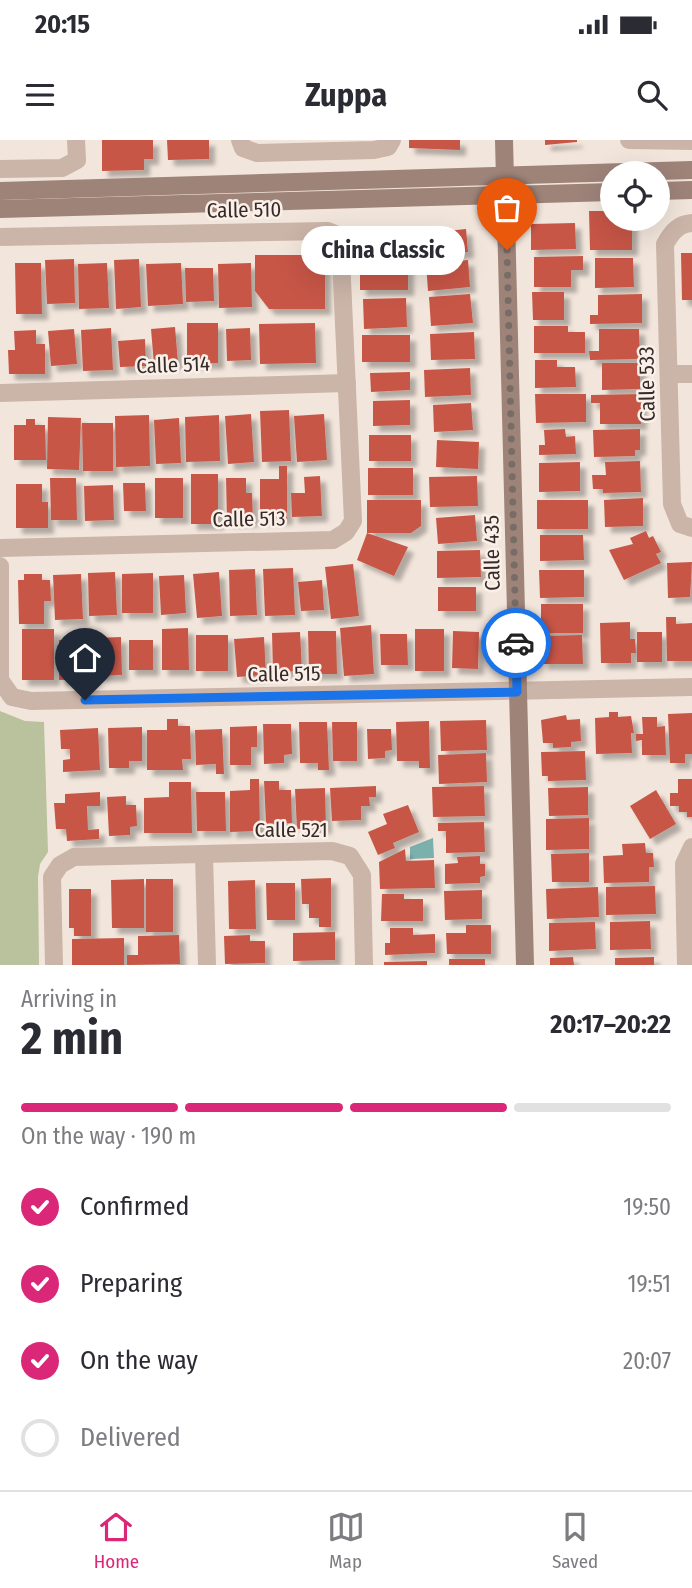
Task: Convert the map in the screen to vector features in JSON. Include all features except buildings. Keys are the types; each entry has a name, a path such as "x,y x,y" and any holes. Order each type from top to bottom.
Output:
{"street":[{"path":"0,169 62,168 76,160 76,140"},
{"path":"240,140 243,148 257,153 374,150 388,147 392,140"},
{"name":"Calle 435","path":"504,140 525,965"},
{"path":"629,140 692,141"},
{"path":"0,191 692,170"},
{"path":"670,191 692,190"},
{"path":"0,209 600,192"},
{"name":"Calle 533","path":"692,223 684,223 672,231 666,244 672,505 680,524 692,528"},
{"name":"Calle 510","path":"0,237 328,231 340,236 346,383"},
{"path":"671,374 692,374"},
{"name":"Calle 514","path":"0,393 346,383"},
{"name":"Calle 513","path":"0,548 333,540 346,532 353,521 346,383"},
{"name":"Calle 515","path":"0,566 1,680 12,697 21,699 44,701 692,687"},
{"path":"686,965 684,864 692,846"},
{"name":"Calle 521","path":"204,855 332,851 350,856 362,875 364,965"},
{"path":"54,965 52,877 60,865 74,857 204,855 207,965"}],"green space":[{"path":"0,711 25,721 44,722 48,852 40,864 38,877 39,965 0,965"}],"water":[{"path":"433,838 434,858 410,859 410,847"}],"way so far":[{"path":"507,250 516,643"}],"place":[{"name":"China Classic","path":"507,250"}],"route":[{"path":"85,700 517,692 516,643"}]}
